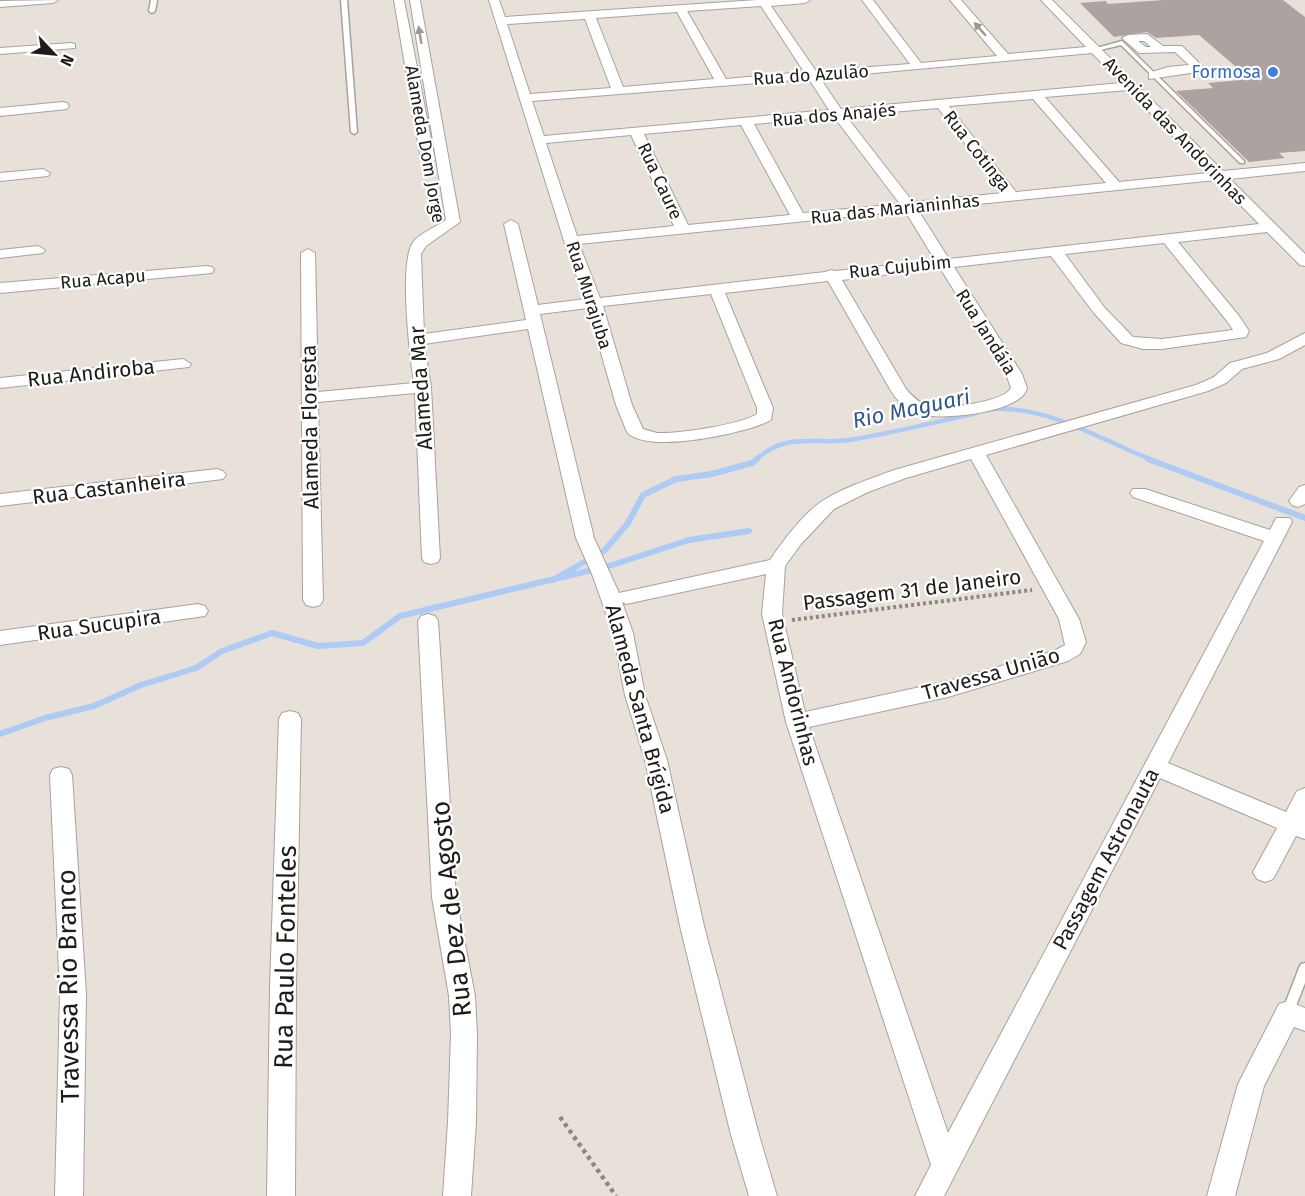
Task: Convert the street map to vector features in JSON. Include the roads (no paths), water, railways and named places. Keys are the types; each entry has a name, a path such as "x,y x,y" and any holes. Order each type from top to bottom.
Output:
{"street":[{"path":"0,4 53,0"},
{"name":"Alameda Dom Jorge","path":"399,0 430,171"},
{"name":"Alameda Dom Jorge","path":"415,0 453,222 439,231 436,205"},
{"name":"Rua Murajuba","path":"494,0 571,241 594,303 624,405 636,432 641,435 654,438 753,424 761,420 766,413 716,289"},
{"path":"501,21 763,1 805,0"},
{"path":"867,0 918,67"},
{"path":"955,0 1005,58"},
{"name":"Avenida das Andorinhas","path":"1046,0 1305,261"},
{"name":"Rua Jandáia","path":"763,1 838,114 910,208 1008,364 1018,384 1018,393 1004,401 954,412 938,414 921,410 904,399 831,274"},
{"path":"680,8 722,82"},
{"path":"589,15 618,90"},
{"path":"1147,37 1160,49"},
{"path":"1153,76 1168,71 1198,68 1178,48 1167,40 1147,37 1128,38 1128,43 1143,51 1178,48"},
{"path":"0,51 71,46"},
{"name":"Rua do Azulão","path":"525,98 918,67 1096,49"},
{"name":"Rua dos Anajés","path":"539,140 942,105 1130,86"},
{"path":"1037,96 1116,186"},
{"name":"Rua Cotinga","path":"942,105 1012,196"},
{"path":"0,112 63,106"},
{"path":"746,122 799,219"},
{"name":"Rua Caure","path":"636,132 683,230"},
{"name":"Rua das Marianinhas","path":"571,241 1305,167"},
{"path":"0,177 43,173"},
{"name":"Alameda Santa Brígida","path":"511,224 585,538 602,574 623,633 635,695 656,760 692,926 745,1135 763,1196"},
{"name":"Rua Cujubim","path":"416,340 594,303 831,274 1270,227"},
{"name":"Alameda Mar","path":"431,558 423,387 416,340 414,254 420,243 439,231"},
{"path":"1054,250 1099,310 1127,340 1143,344 1183,342 1240,334 1241,331 1234,319 1166,237"},
{"path":"0,254 38,250"},
{"name":"Alameda Floresta","path":"308,253 313,600"},
{"name":"Rua Acapu","path":"0,288 207,270"},
{"path":"626,597 776,565 806,526 837,499 900,474 1203,388 1220,380 1236,366 1273,356 1304,341"},
{"name":"Rua Andiroba","path":"0,383 183,364"},
{"path":"309,398 423,387"},
{"name":"Travessa União","path":"797,722 948,689 1060,656 1073,649 1076,642 1070,619 1054,587 976,453"},
{"name":"Rua Castanheira","path":"0,500 217,476"},
{"name":"Passagem Astronauta","path":"929,1196 1279,530 1139,493"},
{"name":"Rua Andorinhas","path":"776,565 773,578 774,622 797,722 945,1166"},
{"name":"Rua Sucupira","path":"0,638 198,611"},
{"name":"Rua Dez de Agosto","path":"428,621 444,897 460,987 464,1034 462,1122 457,1196"},
{"name":"Rua Paulo Fonteles","path":"280,1196 290,719"},
{"path":"1155,766 1298,827"},
{"name":"Travessa Rio Branco","path":"61,775 73,994 69,1196"},
{"path":"1265,872 1298,827 1305,797"},
{"path":"1221,1196 1251,1084 1296,1016"}],"lane":[{"path":"152,11 154,0"},
{"path":"344,0 354,132"},
{"path":"1096,49 1128,43 1153,76 1242,162"},
{"path":"1296,1016 1305,968"}],"waterway":[{"name":"Rio Maguari","path":"993,409 1034,413 1054,419 1152,460"},
{"name":"Rio Maguari","path":"755,460 780,445 792,442 855,439 977,413"},
{"name":"Rio Maguari","path":"555,579 605,550 628,523 643,495 676,479 712,474 752,463 757,459"},
{"name":"Rio Maguari","path":"1148,459 1305,518"},
{"path":"555,579 609,566 689,540 749,531"},
{"path":"0,734 45,718 94,706 141,685 196,668 222,651 272,633 318,646 363,643 400,616 555,579"}],"place":[{"name":"Formosa","path":"1273,72"}]}
